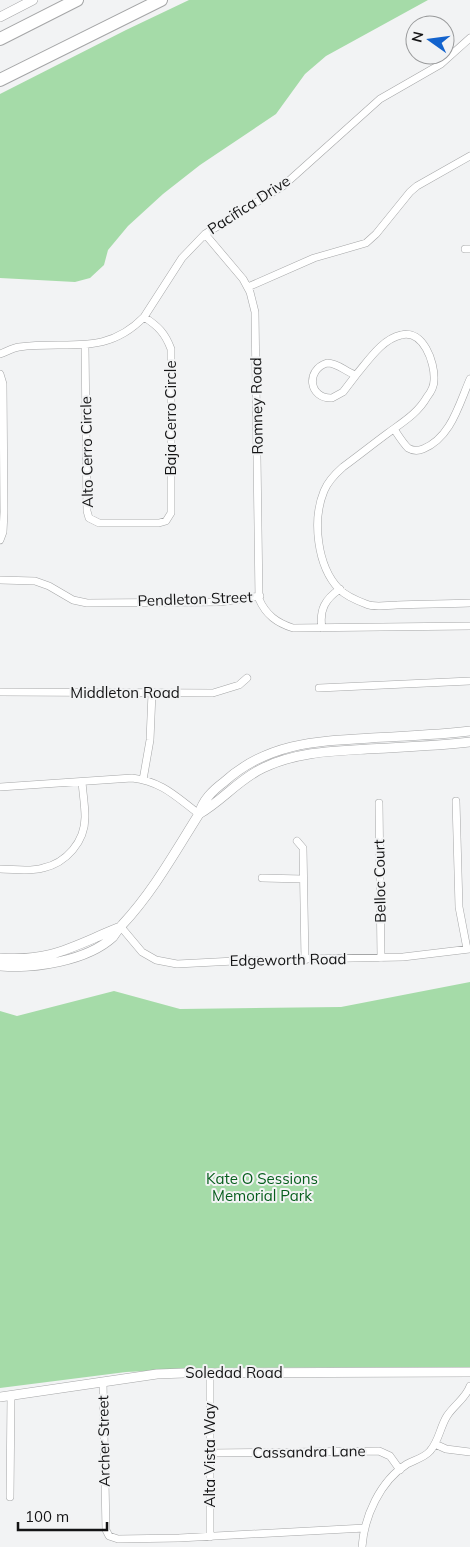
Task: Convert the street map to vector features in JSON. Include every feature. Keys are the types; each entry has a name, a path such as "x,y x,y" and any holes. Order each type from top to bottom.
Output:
{"highway":[{"path":"0,39 77,0"},
{"path":"0,80 161,0"}],"main road":[{"path":"0,17 33,0"},
{"path":"0,966 35,966 63,961 101,945 112,937 145,899 198,814 202,804 210,794 227,779 256,759 284,747 320,741 470,731"},
{"path":"198,814 210,808 261,769 288,758 321,752 470,742"},
{"path":"0,958 26,959 50,956 121,927"},
{"name":"Soledad Road","path":"0,1397 157,1374 470,1372"}],"street":[{"name":"Pacifica Drive","path":"0,354 17,348 85,345 117,337 144,317 182,258 204,234 283,186 380,99 441,64 470,38"},
{"path":"248,287 314,258 366,242 376,234 417,186 470,156"},
{"name":"Romney Road","path":"204,234 243,279 250,292 255,312 260,596"},
{"name":"Baja Cerro Circle","path":"144,317 158,326 166,335 171,349 171,513 166,521 159,523"},
{"path":"356,375 338,365 327,363 317,368 314,373 313,384 320,396 332,398 343,392 388,340 401,334 414,335 422,341 428,352 434,374 433,387 417,412 343,467 332,477 324,490 318,508 317,532 328,573 340,589 372,606 470,603"},
{"name":"Alto Cerro Circle","path":"85,345 87,511 89,518 98,523 159,523"},
{"path":"0,374 3,384 3,532 0,540"},
{"path":"394,429 409,448 418,451 431,446 446,431 470,379"},
{"name":"Pendleton Street","path":"0,580 35,581 49,586 73,600 87,603 220,602 260,596 262,606 272,618 280,624 293,628 470,626"},
{"path":"322,628 324,605 330,596 340,589"},
{"name":"Middleton Road","path":"0,692 213,693 239,685 247,678"},
{"path":"319,688 470,681"},
{"path":"143,780 150,740 152,693"},
{"path":"0,787 132,778 161,785 198,814"},
{"path":"0,869 32,870 44,868 62,860 74,848 82,835 85,818 82,782"},
{"path":"456,801 459,907 468,949"},
{"name":"Belloc Court","path":"379,803 381,958"},
{"path":"297,841 303,848 304,960"},
{"path":"262,878 303,879"},
{"name":"Edgeworth Road","path":"121,927 142,952 156,960 177,964 254,960 381,958 468,949"},
{"name":"Alta Vista Way","path":"210,1373 210,1537"},
{"name":"Archer Street","path":"103,1382 106,1530 109,1536 118,1539 179,1538"},
{"path":"362,1547 370,1511 378,1496 387,1483 400,1470 430,1452 447,1416 468,1392 470,1386"},
{"path":"10,1497 11,1395"},
{"path":"435,1444 446,1449 470,1452"},
{"name":"Cassandra Lane","path":"210,1453 379,1451 390,1456 400,1470"},
{"path":"179,1547 179,1538 365,1528"}],"green space":[{"path":"189,0 428,0 326,56 305,74 276,114 200,165 163,194 128,226 108,250 104,265 90,278 75,282 0,278 0,94"},
{"name":"Kate O Sessions Memorial Park","path":"470,982 470,1367 207,1368 126,1372 0,1388 0,1011 17,1016 114,991 180,1009 341,1007"}]}
